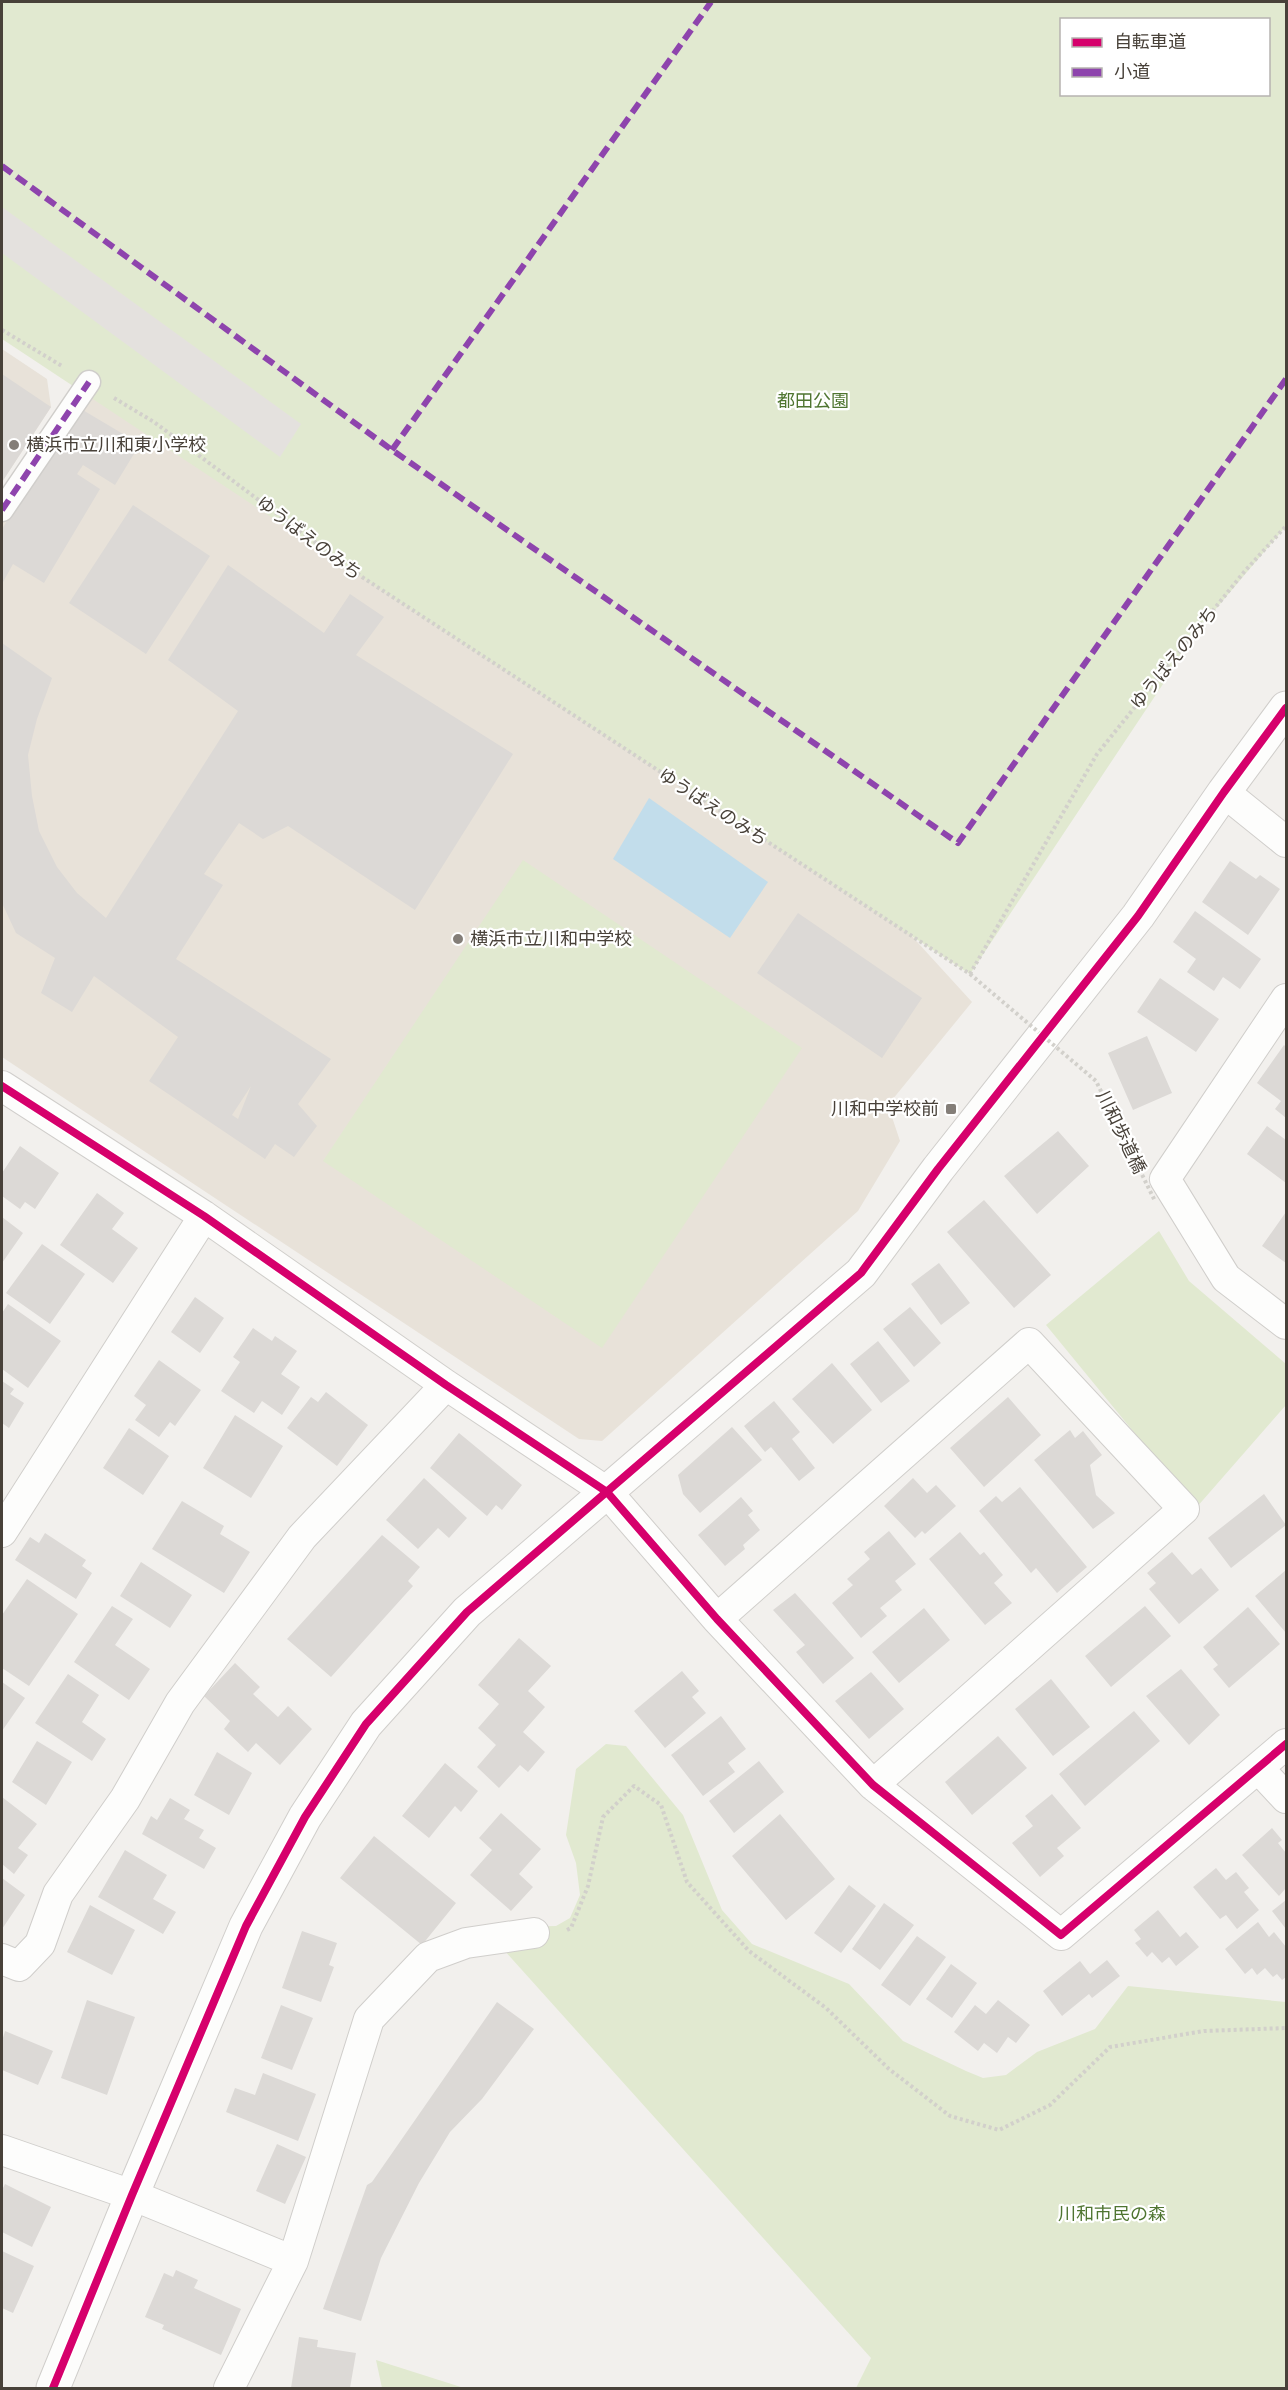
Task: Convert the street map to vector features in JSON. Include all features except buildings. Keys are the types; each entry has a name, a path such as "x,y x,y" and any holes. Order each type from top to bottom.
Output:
{"street":[{"path":"2,510 89,382"},
{"path":"53,2388 246,1926 305,1817 366,1724 467,1612 861,1273 938,1169 1138,916 1224,792 1287,708"},
{"path":"1224,792 1287,842"},
{"path":"1287,999 1165,1179 1226,1278 1287,1324"},
{"path":"2,1086 204,1216 446,1385 607,1492 717,1619 873,1785 1061,1935 1287,1744"},
{"path":"2,1532 204,1216"},
{"path":"717,1619 1029,1343 1037,1351 1184,1509 873,1785"},
{"path":"2,1959 19,1966 40,1944 58,1894 125,1799 180,1703 302,1537 446,1385"},
{"path":"1259,1769 1287,1798"},
{"path":"229,2388 293,2261 369,2019 428,1957 466,1943 534,1933"},
{"path":"2,2150 132,2195 293,2261"}],"path":[{"path":"534,1933 550,1934 571,1928 588,1886 603,1817 634,1786 661,1805 687,1882 749,1951 826,2008 889,2069 950,2116 999,2130 1050,2104 1110,2047 1204,2031 1287,2028"}],"shaded area":[{"path":"2,207 301,424 280,457 2,253"},
{"name":"横浜市立川和東小学校","path":"2,349 47,379 51,407 2,482"},
{"name":"横浜市立川和中学校","path":"86,394 856,875 972,1002 888,1105 900,1141 858,1211 602,1441 579,1439 2,1057 2,524"}],"green space":[{"name":"都田公園","path":"2,2 1286,2 1286,526 1203,624 970,974 410,609 2,339"},
{"path":"523,860 802,1048 602,1348 323,1161"},
{"path":"1159,1231 1189,1281 1286,1364 1286,1405 1196,1508 1046,1325"},
{"name":"川和市民の森","path":"606,1744 626,1746 683,1815 722,1910 752,1944 849,1984 903,2041 983,2078 1006,2075 1037,2052 1095,2029 1128,1986 1286,2002 1286,2388 856,2388 871,2358 494,1939 508,1927 556,1926 570,1918 580,1895 576,1863 566,1835 576,1769"},
{"path":"376,2360 464,2388 382,2388"}],"water":[{"path":"649,798 768,882 730,938 613,859"}],"marked path":[{"path":"392,450 711,2"},
{"path":"2,166 392,450 958,843 1286,379"},
{"path":"2,510 89,382"}],"cycle path":[{"path":"53,2388 246,1926 305,1817 366,1724 467,1612 861,1273 938,1169 1138,916 1224,792 1286,708"},
{"path":"2,1086 204,1216 446,1385 607,1492 717,1619 873,1785 1061,1935 1286,1744"}],"place":[{"name":"横浜市立川和東小学校","path":"14,445"},
{"name":"横浜市立川和中学校","path":"458,939"},
{"name":"川和中学校前","path":"951,1109"}]}
